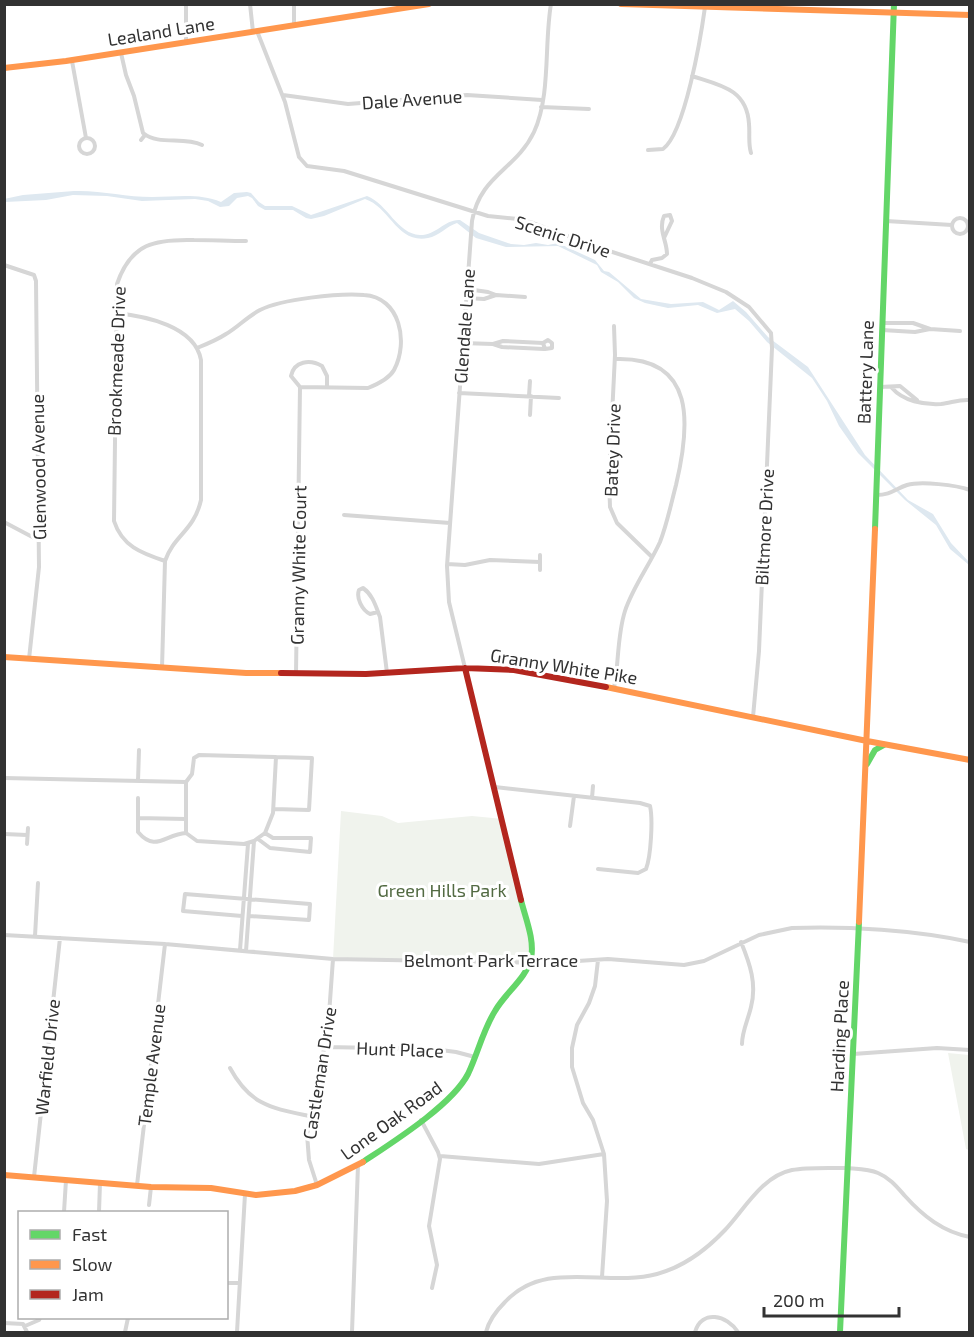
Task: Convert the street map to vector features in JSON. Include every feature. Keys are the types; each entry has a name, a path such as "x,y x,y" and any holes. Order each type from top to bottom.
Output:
{"main road":[{"name":"Lealand Lane","path":"4,68 121,53 429,4"},
{"path":"621,4 969,15"},
{"name":"Battery Lane","path":"867,741 894,4"},
{"name":"Granny White Pike","path":"4,657 296,674 387,673 465,668 514,670 969,760"},
{"path":"465,668 530,936 531,963"},
{"name":"Harding Place","path":"840,1332 867,741"},
{"path":"865,768 875,750 886,744"},
{"name":"Lone Oak Road","path":"4,1175 210,1188 245,1194 280,1194 317,1185 358,1166 421,1120 459,1087 467,1075 495,1010 531,963"}],"street":[{"path":"186,4 186,42"},
{"path":"250,4 255,31 283,95"},
{"path":"294,4 294,25"},
{"name":"Glendale Lane","path":"465,668 449,602 447,564 472,223 479,197 486,186 526,145 537,124 542,100 551,4"},
{"path":"648,150 663,149 673,140 692,76 705,7"},
{"path":"121,53 134,96 140,127 145,135 154,139 191,141 202,145"},
{"path":"72,60 86,138"},
{"path":"692,76 729,88 742,100 748,118 751,153"},
{"name":"Dale Avenue","path":"283,95 348,104 467,95 542,100"},
{"name":"Scenic Drive","path":"283,95 302,162 313,167 344,171 488,216 518,219 537,224 589,245 692,278 732,295 757,315 766,325 772,337"},
{"path":"541,107 589,109"},
{"path":"141,140 145,135"},
{"path":"86,138 92,139 94,144 93,150 87,154 81,152 79,146 86,138"},
{"path":"650,264 652,260 662,258 667,254 667,248 664,238 662,218 670,215 671,224 664,238"},
{"path":"961,218 968,226 965,232 959,234 954,231 952,225 955,220 961,218"},
{"path":"886,221 952,225"},
{"name":"Brookmeade Drive","path":"165,561 140,552 131,546 123,539 114,520 116,288 118,279 127,261 140,249 166,240 246,241"},
{"name":"Glenwood Avenue","path":"4,265 34,275 37,292 39,577 29,659"},
{"path":"466,289 496,295 525,297"},
{"path":"197,348 218,339 259,310 271,305 317,297 362,294 375,296 388,303 399,322 399,350 394,371 387,378 368,388 300,387 291,376 292,372 297,364 318,363 327,376 327,386"},
{"path":"466,298 484,299 496,295"},
{"path":"116,313 144,318 174,328 188,336 197,348 201,373 201,500 193,522 172,546 165,561 162,668"},
{"path":"882,326 913,323 930,329"},
{"name":"Batey Drive","path":"614,326 615,359 609,477 611,513 622,529 652,557"},
{"path":"882,326 915,332 930,329 960,331"},
{"name":"Biltmore Drive","path":"753,717 759,651 772,337"},
{"path":"462,343 550,350 553,345 549,340 543,343 503,341 493,344"},
{"path":"520,342 520,348"},
{"path":"543,343 544,349"},
{"path":"614,688 626,609 652,557 668,518 678,477 683,441 684,404 674,381 658,366 633,360 615,359"},
{"path":"530,381 531,415"},
{"name":"Granny White Court","path":"296,674 300,387"},
{"path":"880,387 902,387 917,400"},
{"path":"892,388 904,398 934,404 969,400"},
{"path":"459,393 559,398"},
{"path":"876,495 892,493 913,484 969,490"},
{"path":"344,515 450,523"},
{"path":"4,522 38,540"},
{"path":"540,555 540,570"},
{"path":"447,564 463,565 498,560 540,562"},
{"path":"378,612 370,614 366,611 358,598 359,590 363,588 368,592 378,612 387,673"},
{"path":"138,781 139,750"},
{"path":"274,809 309,810 312,758 276,757 196,756 193,759 192,774 186,782 186,833 192,839 201,842 248,843 265,833 274,809 276,757"},
{"path":"4,778 186,782"},
{"path":"592,798 593,786"},
{"path":"495,788 650,806 649,860 645,871 638,873 598,869"},
{"path":"570,826 574,796"},
{"path":"138,798 140,834 155,843 176,834 186,833"},
{"path":"138,818 186,819"},
{"path":"27,828 27,844"},
{"path":"256,840 268,848 310,852 311,838 273,838 265,833"},
{"path":"4,834 27,835"},
{"path":"246,951 256,840"},
{"path":"240,951 248,843"},
{"path":"35,936 38,884"},
{"path":"242,916 183,911 185,894 310,904 309,920 249,916"},
{"name":"Belmont Park Terrace","path":"4,935 165,944 333,959 531,963 598,960 692,964 710,959 741,942 792,928 928,934 969,942"},
{"name":"Warfield Drive","path":"34,1177 60,938"},
{"path":"741,942 754,985 742,1044"},
{"name":"Temple Avenue","path":"137,1185 165,944"},
{"name":"Castleman Drive","path":"317,1185 309,1160 307,1144 309,1116 325,1047 331,1008 333,959"},
{"path":"598,960 595,986 574,1040 572,1067 583,1103 593,1120 604,1154 607,1201 602,1276"},
{"name":"Hunt Place","path":"325,1047 433,1049 475,1057"},
{"path":"853,1054 938,1048 969,1050"},
{"path":"230,1068 242,1088 260,1103 309,1116"},
{"path":"421,1120 440,1156 429,1226 437,1265 432,1288"},
{"path":"440,1156 538,1164 604,1154"},
{"path":"352,1332 358,1166"},
{"path":"486,1332 489,1323 507,1300 530,1283 563,1276 625,1278 657,1274 685,1262 708,1247 768,1181 790,1170 848,1168 877,1172 893,1182 922,1213 939,1226 969,1237"},
{"path":"64,1211 66,1179"},
{"path":"99,1211 100,1182"},
{"path":"149,1205 151,1186"},
{"path":"237,1332 245,1194"},
{"path":"228,1283 240,1283"},
{"path":"695,1332 700,1321 709,1317 718,1317 730,1322 738,1332"},
{"path":"4,1323 16,1322 25,1326 39,1319"},
{"path":"25,1326 27,1332"}],"green space":[{"name":"Green Hills Park","path":"341,811 382,816 398,823 472,816 503,819 530,936 531,963 333,959"},
{"path":"948,1053 969,1055 969,1150 966,1149"}],"shaded area":[{"path":"74,191 142,197 196,196 221,202 234,193 247,192 265,206 292,206 311,215 367,196 381,205 405,230 420,235 460,220 479,233 511,244 558,243 595,260 604,271 609,272 641,299 671,304 703,302 719,310 733,301 768,337 808,367 865,455 908,500 933,514 951,543 969,562 969,565 950,549 936,525 905,500 858,453 839,426 812,378 767,342 735,309 717,313 698,305 668,308 645,303 634,298 618,282 601,272 597,265 558,246 506,247 476,238 457,223 432,237 409,236 374,203 365,199 311,219 293,210 265,210 248,196 237,198 229,206 220,207 208,201 195,199 142,201 107,196 73,195 46,200 5,202 4,199 23,195"}],"traffic: fast":[{"path":"875,529 894,4"},
{"path":"867,764 875,750 884,745"},
{"path":"363,1162 436,1110 460,1086 468,1074 491,1018 529,965 532,951 531,936 521,900"},
{"path":"840,1332 859,922"}],"traffic: slow":[{"path":"4,68 66,61 429,4"},
{"path":"621,4 970,15"},
{"path":"859,922 875,529"},
{"path":"4,657 246,673 281,673"},
{"path":"606,687 970,760"},
{"path":"4,1175 151,1187 211,1188 256,1195 295,1191 317,1185 363,1162"}],"traffic: jam":[{"path":"281,673 366,674 465,668 514,670 606,687"},
{"path":"465,668 521,900"}]}
